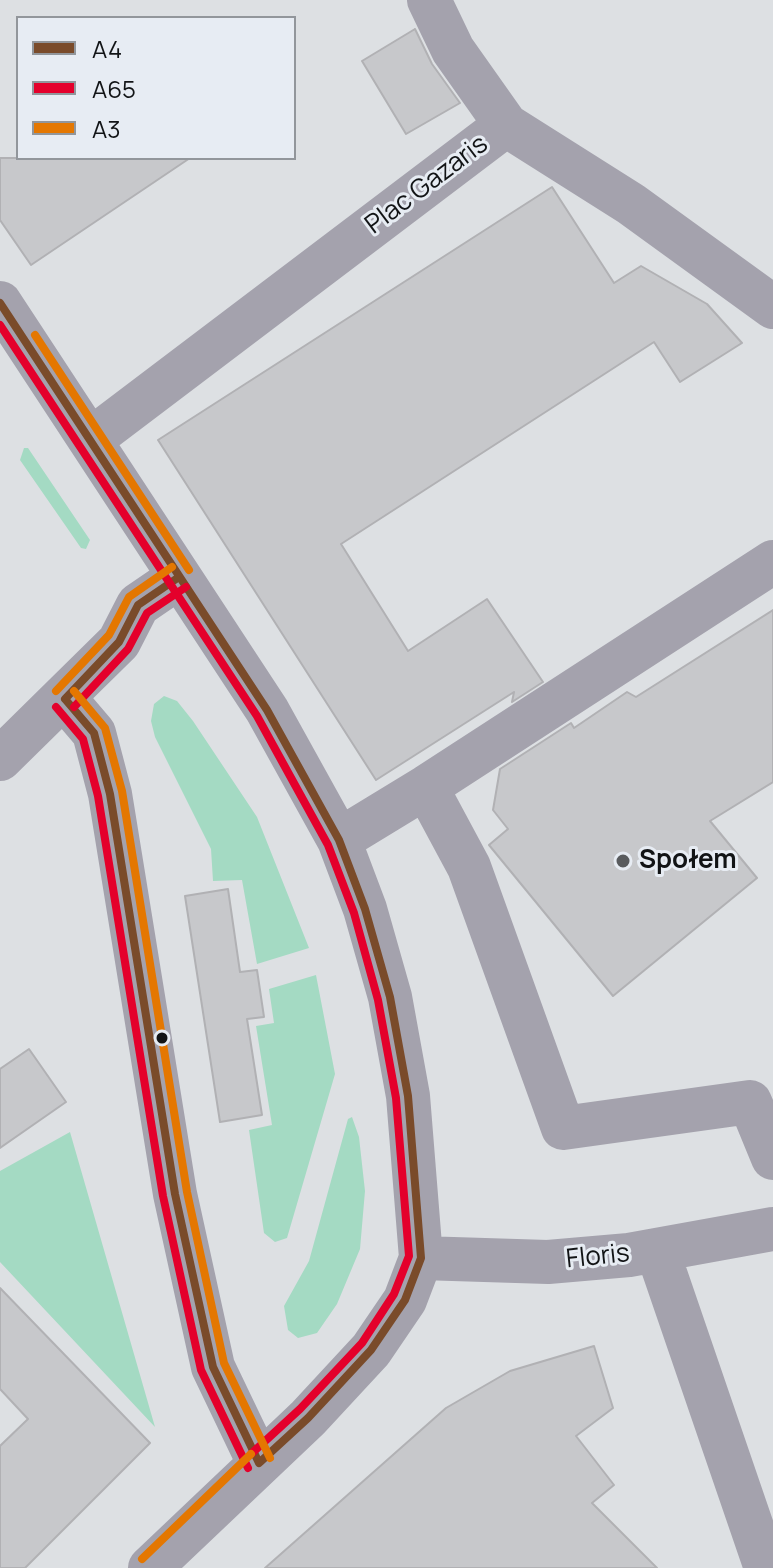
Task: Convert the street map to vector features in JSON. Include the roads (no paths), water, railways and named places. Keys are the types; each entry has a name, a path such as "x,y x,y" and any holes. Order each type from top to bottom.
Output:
{"street":[{"path":"429,0 453,50 506,125"},
{"name":"Plac Gazaris","path":"90,440 506,125 631,204 773,307"},
{"path":"0,303 12,350 90,440 267,710 339,840 365,909 390,997 408,1096 421,1258 405,1300 371,1350 259,1463 173,1560"},
{"path":"339,840 773,562"},
{"path":"0,759 65,699 119,642 138,605 179,577"},
{"path":"65,699 94,733 110,794 175,1194 213,1367 259,1463"},
{"path":"426,787 469,867 563,1128 750,1102 773,1158"},
{"name":"Floris","path":"421,1258 548,1262 657,1250 773,1229"},
{"path":"657,1250 766,1568"}],"place":[{"name":"Społem","path":"623,861"}]}
